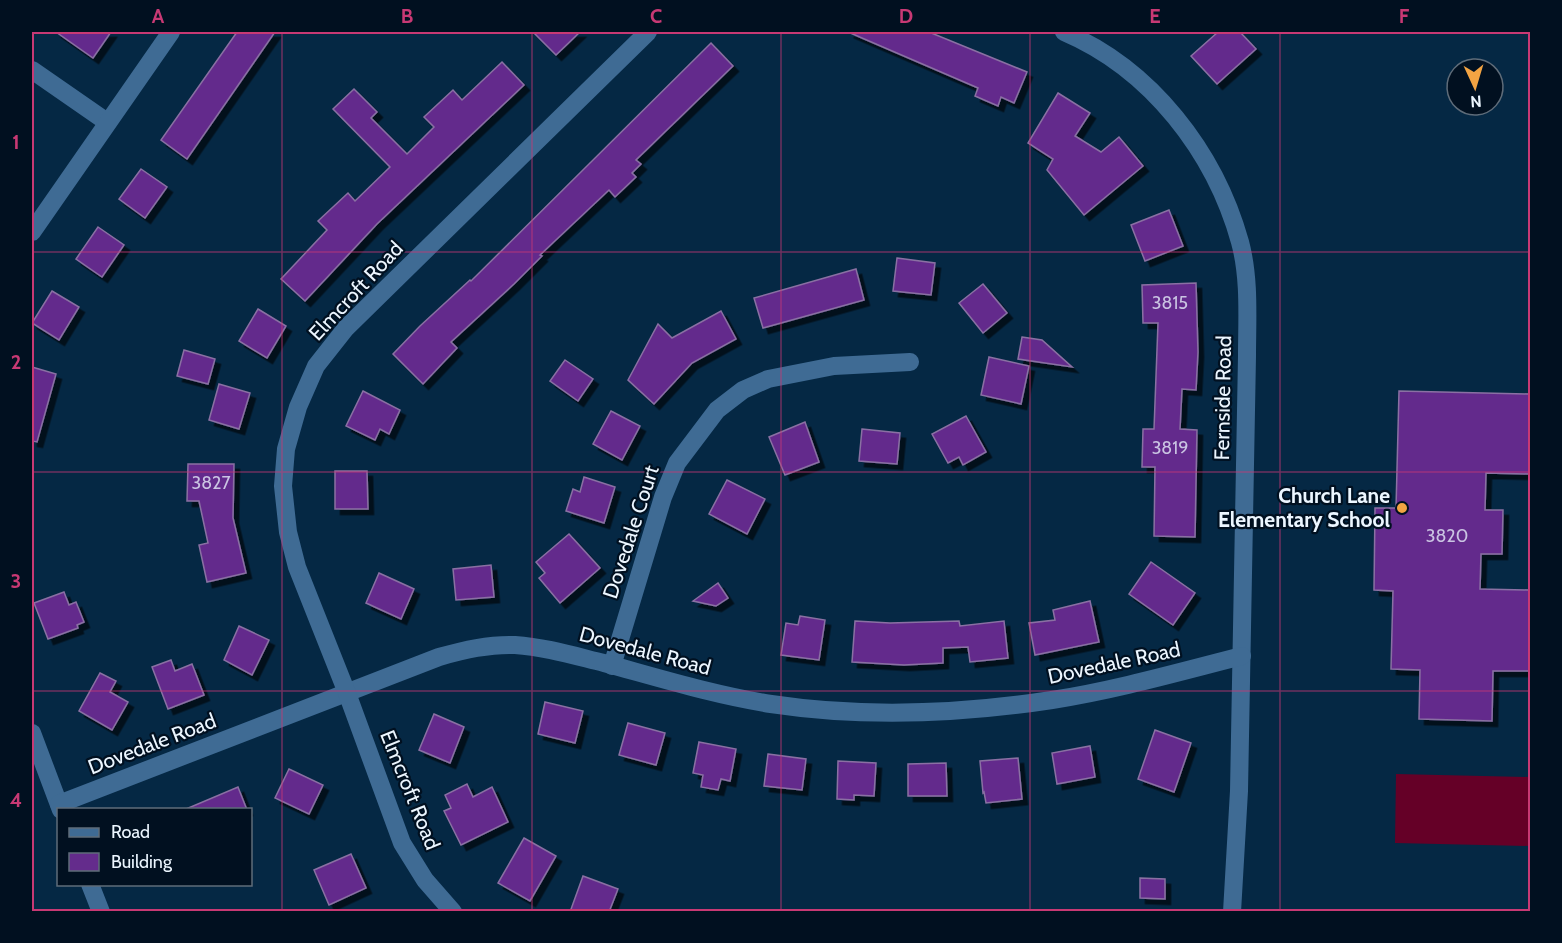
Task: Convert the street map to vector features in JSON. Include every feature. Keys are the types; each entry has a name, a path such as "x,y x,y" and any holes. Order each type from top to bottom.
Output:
{"street":[{"path":"32,232 171,32"},
{"name":"Fernside Road","path":"1064,32 1117,61 1153,92 1183,125 1204,158 1226,202 1240,244 1246,285 1247,356 1239,791 1232,912"},
{"name":"Elmcroft Road","path":"453,912 425,880 402,843 347,693 297,567 288,532 283,486 286,449 298,406 316,366 346,328 646,33"},
{"path":"32,70 107,122"},
{"name":"Dovedale Court","path":"612,666 663,497 677,464 717,410 743,390 768,379 834,366 910,362"},
{"name":"Dovedale Road","path":"60,807 439,657 475,648 514,645 553,650 702,690 772,704 847,711 921,713 1052,700 1119,687 1242,656"},
{"path":"32,733 60,807"},
{"path":"90,886 101,912"}],"shaded area":[{"path":"1396,774 1530,777 1530,846 1395,843"}],"building":[{"path":"56,32 111,32 93,58"},
{"path":"237,32 275,32 187,159 161,140"},
{"path":"533,32 580,32 556,55"},
{"path":"848,32 929,32 1027,72 1014,103 1001,97 998,106 975,96 978,88"},
{"path":"1218,32 1240,32 1256,49 1217,84 1191,56"},
{"path":"711,43 733,66 636,160 641,164 632,173 636,177 615,197 609,190 540,255 542,256 514,284 451,342 457,348 423,384 393,354 420,326 471,281"},
{"path":"502,62 524,85 377,224 305,301 281,279 327,230 318,221 348,193 355,201 390,167 333,109 354,89 377,112 371,118 407,154 434,127 424,117 453,90 462,100"},
{"path":"1058,93 1090,113 1075,136 1101,152 1119,137 1143,166 1084,215 1047,170 1053,159 1028,143"},
{"path":"141,169 167,187 145,218 119,199"},
{"path":"1169,210 1183,246 1145,261 1131,225"},
{"path":"98,227 124,245 102,277 76,259"},
{"path":"897,258 935,263 931,295 893,291"},
{"path":"856,269 864,300 763,328 754,298"},
{"path":"1196,283 1198,352 1196,390 1182,389 1180,429 1197,430 1195,537 1154,536 1155,467 1142,467 1143,429 1154,429 1158,323 1143,323 1142,285"},
{"path":"983,284 1007,313 983,333 959,303"},
{"path":"52,291 79,307 59,340 32,323"},
{"path":"258,309 286,326 267,358 239,341"},
{"path":"721,311 736,339 692,363 654,404 628,380 658,324 672,338"},
{"path":"1022,337 1042,340 1072,367 1018,359"},
{"path":"184,350 215,359 208,384 177,376"},
{"path":"989,357 1029,366 1021,404 981,395"},
{"path":"565,360 593,379 578,401 550,381"},
{"path":"32,367 56,374 37,442 32,441"},
{"path":"219,384 250,393 239,429 209,420"},
{"path":"363,391 400,410 389,434 380,429 375,440 346,426"},
{"path":"1399,391 1530,394 1530,474 1486,473 1485,510 1503,510 1502,554 1481,554 1480,589 1530,590 1530,671 1493,671 1492,721 1419,719 1420,670 1391,669 1393,591 1374,590 1375,508 1396,508"},
{"path":"611,411 640,426 622,460 593,444"},
{"path":"966,416 986,452 963,465 959,457 948,463 932,434"},
{"path":"805,422 819,462 785,475 769,437"},
{"path":"862,429 900,433 897,464 859,461"},
{"path":"188,464 234,464 233,518 246,573 207,582 199,545 208,543 199,501 187,501"},
{"path":"335,471 367,471 368,509 335,509"},
{"path":"584,477 615,487 604,523 566,511 573,489 580,492"},
{"path":"727,480 765,499 747,534 709,514"},
{"path":"569,534 600,568 560,603 539,578 545,573 536,562"},
{"path":"1151,562 1195,593 1173,625 1129,594"},
{"path":"491,565 494,597 456,600 453,569"},
{"path":"379,573 414,589 401,619 366,603"},
{"path":"718,583 728,598 716,606 693,601"},
{"path":"64,592 69,605 76,602 84,622 77,625 78,628 48,639 34,603"},
{"path":"1090,601 1099,642 1035,655 1029,623 1055,620 1053,610"},
{"path":"800,616 825,620 819,660 781,655 786,623 798,625"},
{"path":"855,621 890,623 959,621 960,626 1004,621 1008,658 970,662 968,647 943,648 943,663 904,665 852,662"},
{"path":"239,626 269,640 252,675 224,660"},
{"path":"171,660 175,671 192,664 204,695 168,709 152,667"},
{"path":"100,673 116,681 110,692 128,702 112,730 79,711"},
{"path":"545,702 583,711 575,743 538,734"},
{"path":"434,714 464,727 450,763 419,750"},
{"path":"628,723 665,733 656,765 619,755"},
{"path":"1155,730 1191,743 1174,792 1138,779"},
{"path":"699,742 736,749 730,781 721,779 718,790 701,787 703,775 693,773"},
{"path":"1090,746 1095,777 1057,784 1052,753"},
{"path":"768,754 806,759 802,790 764,786"},
{"path":"1018,758 1022,799 986,803 980,761"},
{"path":"838,761 876,763 874,796 854,795 854,800 837,799"},
{"path":"946,763 947,796 908,796 908,764"},
{"path":"289,769 323,785 309,814 275,798"},
{"path":"467,784 473,797 492,787 508,822 461,845 444,811 451,808 445,795"},
{"path":"238,787 246,808 188,808"},
{"path":"524,838 556,856 530,901 498,883"},
{"path":"351,854 366,888 329,905 314,870"},
{"path":"583,876 618,889 609,912 570,912"},
{"path":"1140,878 1165,879 1165,899 1140,898"}],"place":[{"name":"Church Lane Elementary School","path":"1402,508"}]}
